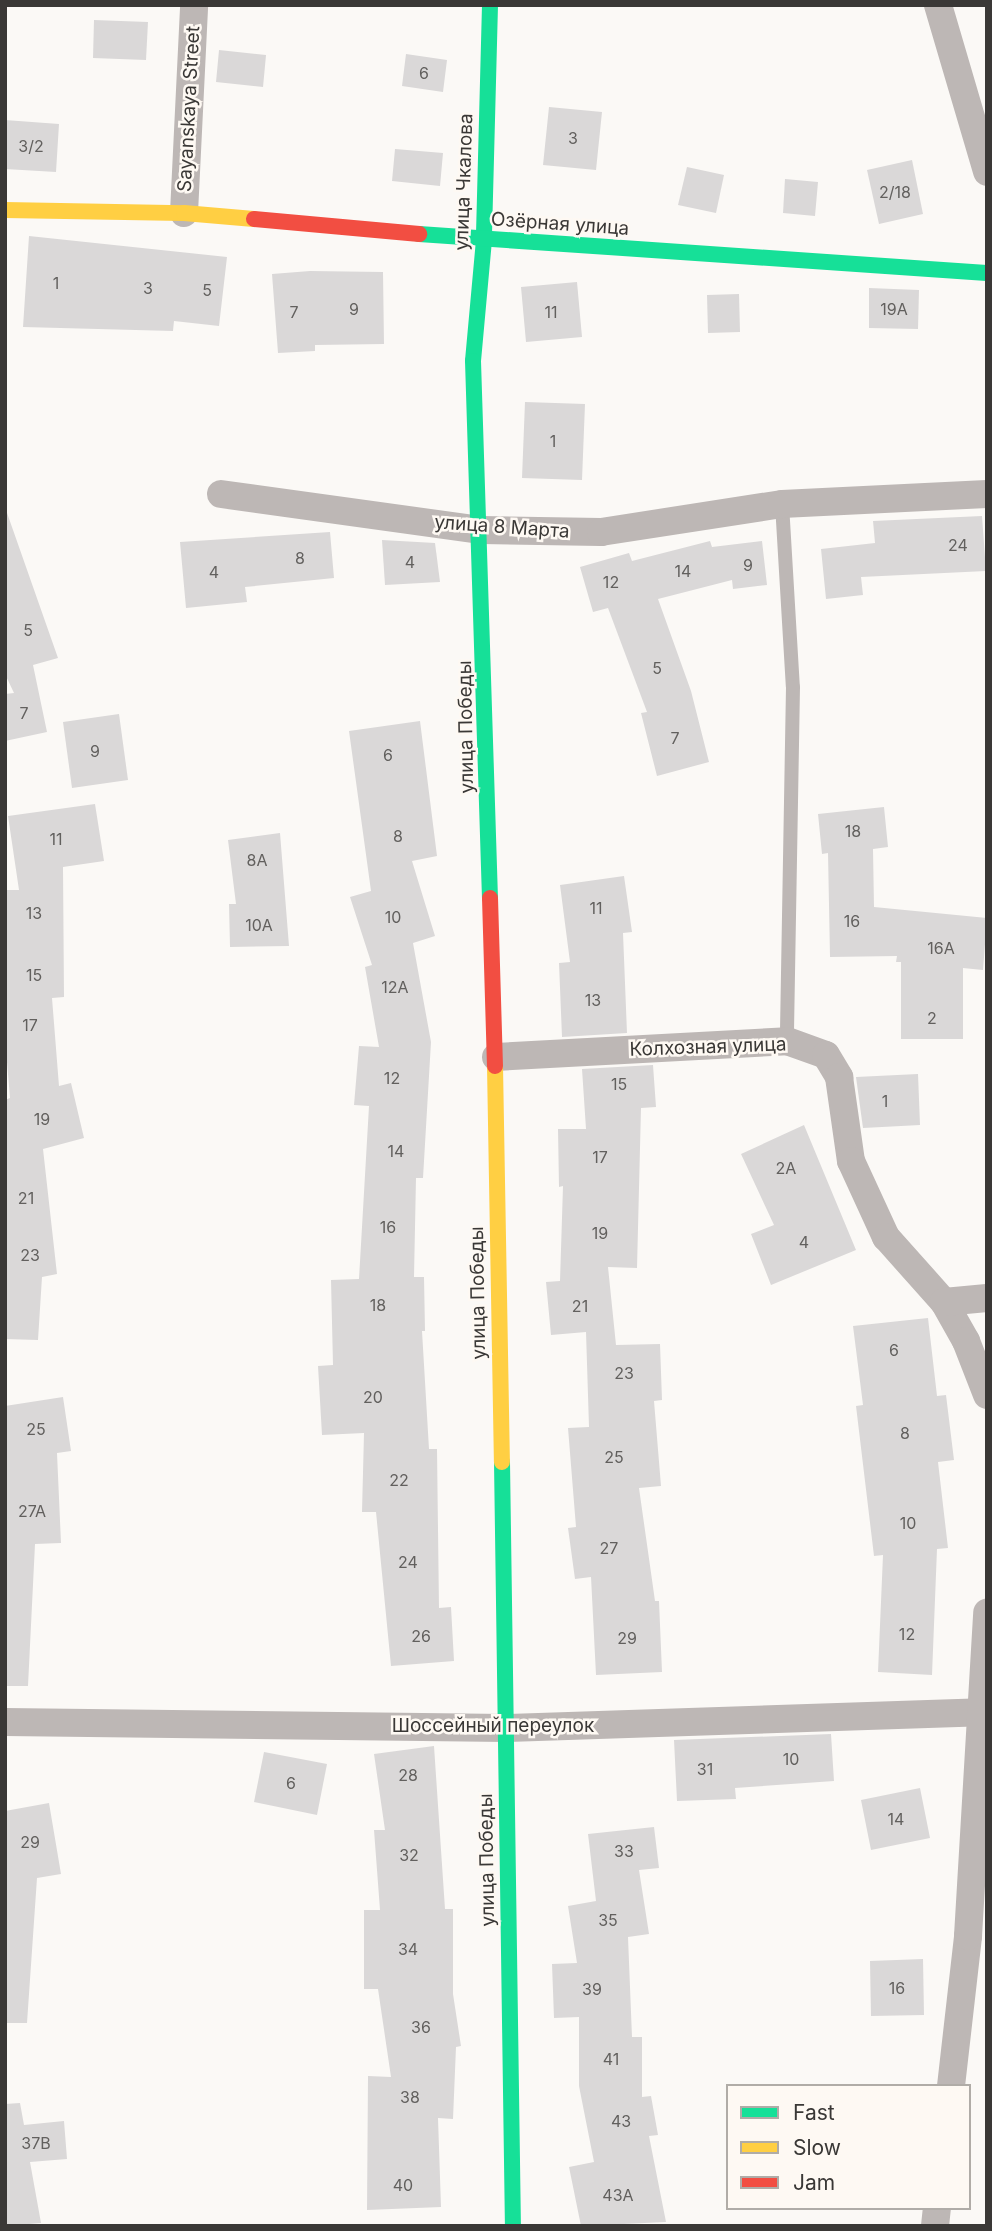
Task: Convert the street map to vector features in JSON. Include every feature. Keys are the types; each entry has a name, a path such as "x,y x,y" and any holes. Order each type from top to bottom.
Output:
{"main road":[{"name":"улица Чкалова","path":"473,361 484,240 490,5"},
{"name":"Озёрная улица","path":"5,210 184,213 484,240 987,273"},
{"name":"улица Победы","path":"473,361 482,530 496,1058 513,2226"}],"street":[{"name":"Sayanskaya Street","path":"184,213 194,5"},
{"path":"938,5 987,172"},
{"name":"улица 8 Марта","path":"221,494 482,530 601,532 782,505 987,494"},
{"name":"Колхозная улица","path":"496,1058 787,1041 814,1048 835,1063 850,1161 874,1213 886,1237 944,1302 966,1341 987,1395"},
{"path":"944,1302 987,1298"},
{"path":"951,2084 977,1935 981,1712 987,1613"},
{"name":"Шоссейный переулок","path":"5,1722 506,1728 981,1712"}],"lane":[{"path":"782,505 793,687 787,1041"}],"building":[{"path":"94,20 148,22 146,60 93,58"},
{"path":"219,50 266,55 263,87 216,82"},
{"path":"406,54 447,60 443,92 402,86"},
{"path":"549,107 602,112 596,170 543,165"},
{"path":"5,120 59,124 56,172 5,169"},
{"path":"395,149 443,153 440,186 392,181"},
{"path":"912,160 923,214 879,224 867,170"},
{"path":"687,167 724,175 716,213 678,205"},
{"path":"785,179 818,182 815,216 783,213"},
{"path":"29,236 227,257 219,326 174,321 173,331 23,327"},
{"path":"310,271 383,272 384,344 315,345 315,351 278,353 272,274"},
{"path":"577,282 582,337 526,342 521,287"},
{"path":"869,288 919,290 918,329 869,328"},
{"path":"739,294 740,332 708,333 707,295"},
{"path":"525,402 585,404 582,480 522,478"},
{"path":"6,510 58,658 33,665 47,732 5,741 5,694 14,693 5,674"},
{"path":"982,516 986,571 861,577 863,595 826,599 821,549 875,543 873,521"},
{"path":"330,532 334,578 245,587 247,602 186,608 180,542"},
{"path":"382,540 435,543 440,582 385,585"},
{"path":"710,541 712,547 762,541 767,585 733,589 732,580 658,599 691,691 709,762 657,776 641,713 647,712 608,608 593,612 580,567 629,553 632,561"},
{"path":"119,714 128,780 72,788 63,722"},
{"path":"420,721 437,856 412,861 435,936 413,943 431,1042 423,1178 416,1178 414,1277 424,1277 425,1331 422,1331 429,1449 437,1449 439,1608 451,1607 454,1661 391,1666 376,1512 362,1512 364,1433 322,1435 318,1366 333,1365 331,1280 359,1279 369,1106 354,1105 359,1046 379,1047 365,967 372,965 350,897 371,891 349,731"},
{"path":"95,804 104,861 63,867 64,997 52,998 59,1086 71,1083 84,1138 43,1149 57,1274 42,1277 38,1340 5,1339 5,1100 10,1098 5,1038 5,890 19,890 8,816"},
{"path":"884,807 888,847 873,849 874,907 987,918 983,970 963,968 963,1039 901,1039 901,962 896,962 897,956 830,957 828,853 822,854 818,814"},
{"path":"280,833 289,946 230,947 229,904 236,904 228,840"},
{"path":"624,876 632,932 623,933 627,1033 562,1037 559,963 570,962 560,885"},
{"path":"653,1065 656,1107 641,1108 637,1268 608,1267 616,1345 660,1344 662,1400 654,1401 661,1486 639,1488 655,1601 659,1601 662,1672 596,1675 591,1577 575,1579 568,1528 576,1527 568,1428 589,1427 586,1332 551,1335 546,1282 560,1281 563,1186 559,1187 558,1129 586,1129 582,1069"},
{"path":"918,1074 920,1125 863,1128 856,1077"},
{"path":"804,1125 856,1250 771,1285 751,1234 774,1225 741,1154"},
{"path":"928,1318 937,1396 946,1395 954,1460 938,1462 948,1548 937,1549 932,1675 878,1672 883,1555 874,1556 856,1406 863,1405 853,1326"},
{"path":"63,1397 71,1451 57,1453 61,1543 35,1544 28,1686 5,1686 5,1406"},
{"path":"831,1734 834,1781 735,1788 736,1799 677,1801 674,1740"},
{"path":"434,1746 445,1909 453,1909 453,1994 461,2046 456,2047 453,2119 438,2118 441,2207 367,2210 368,2076 391,2077 378,1989 364,1989 364,1910 380,1910 374,1830 385,1830 374,1754"},
{"path":"264,1752 327,1764 317,1815 254,1802"},
{"path":"920,1788 930,1838 871,1850 861,1800"},
{"path":"49,1803 61,1874 37,1878 27,2023 5,2023 5,1811"},
{"path":"654,1827 659,1868 639,1870 649,1934 628,1937 632,2037 642,2037 642,2097 651,2096 658,2135 649,2136 666,2222 581,2226 569,2167 594,2162 579,2086 579,2017 554,2018 552,1964 577,1963 568,1906 596,1901 588,1834"},
{"path":"923,1959 924,2015 871,2016 870,1961"},
{"path":"20,2103 24,2125 64,2121 67,2159 30,2162 41,2223 5,2226 5,2104"}],"traffic: fast":[{"path":"490,5 484,240 473,361 490,898"},
{"path":"419,234 987,273"},
{"path":"502,1462 513,2226"}],"traffic: slow":[{"path":"5,210 184,213 254,219"},
{"path":"495,1066 502,1462"}],"traffic: jam":[{"path":"254,219 419,234"},
{"path":"490,898 495,1066"}]}
